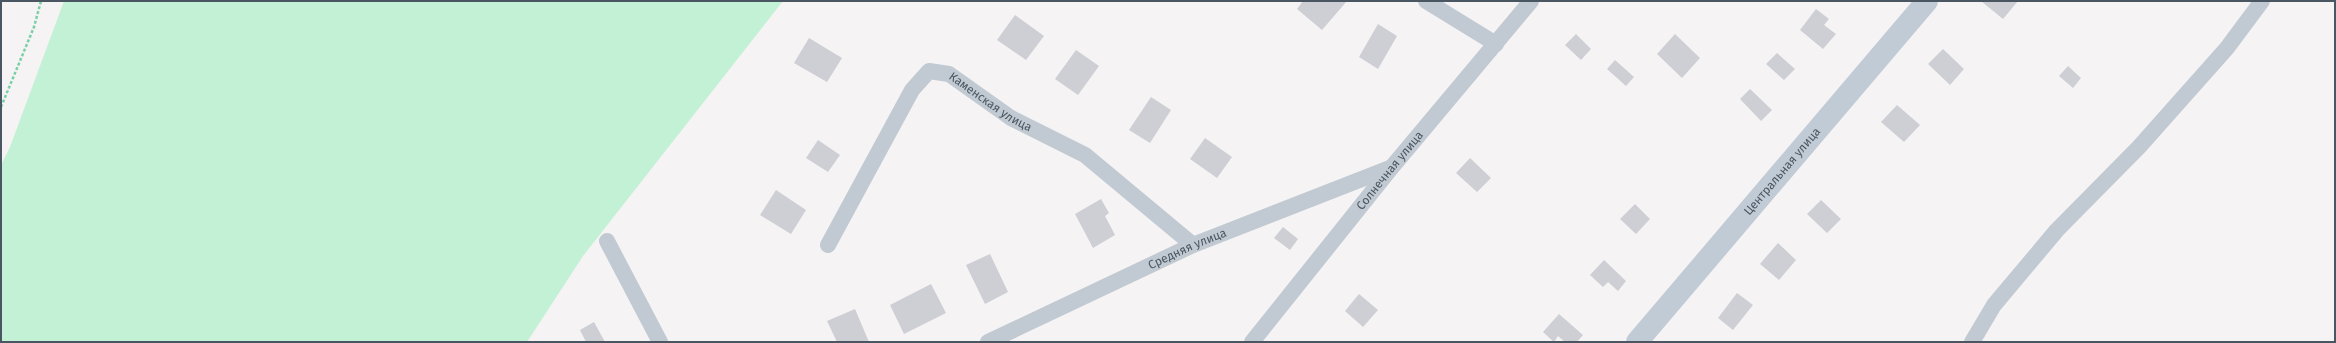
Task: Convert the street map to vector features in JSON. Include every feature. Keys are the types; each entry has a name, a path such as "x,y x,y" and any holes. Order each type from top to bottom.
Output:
{"main road":[{"name":"Центральная улица","path":"1637,342 1927,1"}],"street":[{"path":"1426,1 1496,44"},
{"name":"Солнечная улица","path":"1252,342 1392,167 1531,1"},
{"path":"1972,342 1994,305 2057,230 2154,129 2227,48 2262,1"},
{"name":"Каменская улица","path":"828,245 912,90 929,70 949,74 1011,118 1085,155 1193,244"},
{"name":"Средняя улица","path":"988,342 1193,244 1392,167"},
{"path":"607,241 660,342"}],"path":[{"path":"1,107 34,27 41,1"}],"green space":[{"path":"64,1 783,1 583,256 527,342 1,342 1,165 10,147"}],"building":[{"path":"1303,1 1347,1 1322,30 1297,9"},
{"path":"1981,1 2018,1 2003,19"},
{"path":"1816,9 1829,19 1824,25 1836,34 1823,49 1800,30"},
{"path":"1015,15 1044,36 1026,60 997,40"},
{"path":"1378,24 1397,36 1378,69 1359,57"},
{"path":"1576,34 1591,49 1581,60 1565,45"},
{"path":"1675,34 1700,58 1682,78 1657,54"},
{"path":"809,38 842,58 827,82 794,63"},
{"path":"1943,49 1964,69 1950,85 1928,64"},
{"path":"1076,50 1099,66 1078,95 1055,79"},
{"path":"1777,53 1795,69 1784,80 1766,64"},
{"path":"1615,60 1634,77 1626,86 1607,69"},
{"path":"2068,66 2081,78 2073,88 2059,76"},
{"path":"1750,89 1772,110 1761,121 1740,99"},
{"path":"1151,97 1171,110 1150,143 1129,130"},
{"path":"1897,105 1920,125 1904,142 1881,122"},
{"path":"1205,138 1232,157 1217,178 1190,159"},
{"path":"818,140 840,155 828,172 806,158"},
{"path":"1470,158 1491,178 1477,192 1456,173"},
{"path":"776,190 806,210 791,234 760,215"},
{"path":"1101,199 1109,213 1105,216 1115,235 1093,248 1075,214"},
{"path":"1821,200 1841,219 1827,233 1807,214"},
{"path":"1635,204 1650,219 1636,234 1620,219"},
{"path":"1283,227 1298,239 1290,250 1274,238"},
{"path":"1778,243 1796,260 1779,280 1760,264"},
{"path":"990,254 1008,292 985,304 966,265"},
{"path":"1604,260 1626,281 1618,291 1608,282 1603,287 1590,275"},
{"path":"931,284 946,313 904,334 890,305"},
{"path":"1737,293 1753,305 1733,330 1718,318"},
{"path":"1359,294 1378,310 1363,327 1345,311"},
{"path":"855,309 869,342 837,342 827,321"},
{"path":"1559,314 1583,335 1577,342 1565,342 1558,336 1554,342 1543,332"},
{"path":"594,322 605,342 586,342 580,330"}]}
